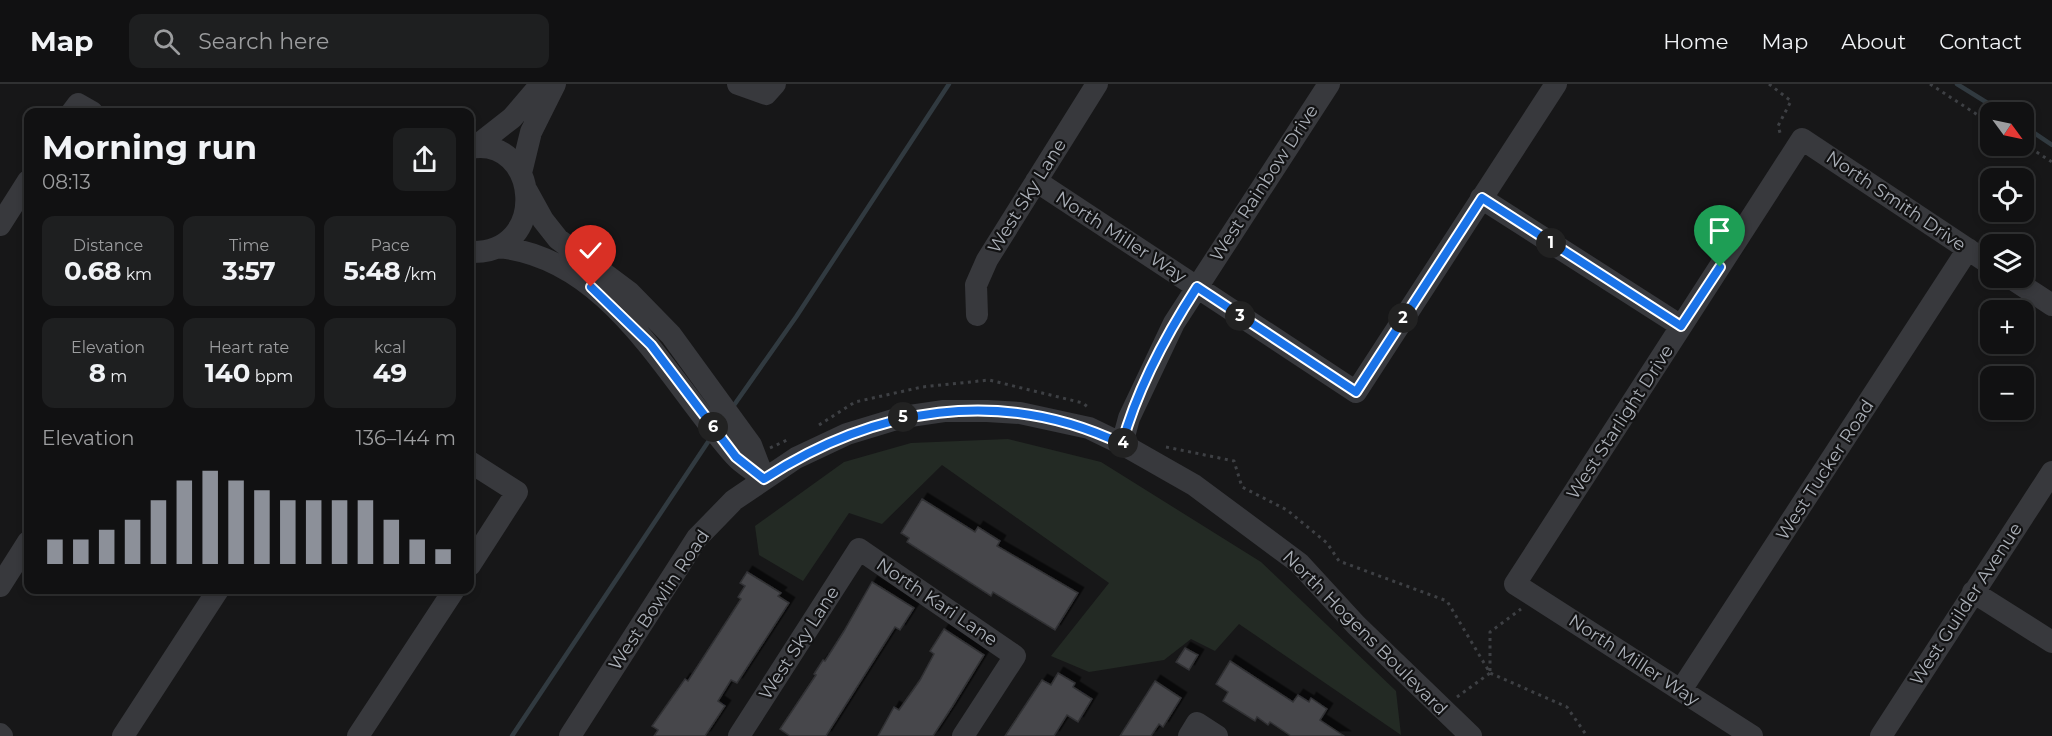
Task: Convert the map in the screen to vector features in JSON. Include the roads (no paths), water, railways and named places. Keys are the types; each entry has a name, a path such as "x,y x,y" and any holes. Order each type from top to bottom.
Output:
{"street":[{"path":"474,146 512,118 541,84"},
{"path":"498,247 512,237 522,224 527,208 524,182 531,132 555,84"},
{"path":"738,84 771,89"},
{"name":"West Sky Lane","path":"977,315 976,285 987,260 1097,84"},
{"name":"West Rainbow Drive","path":"1122,444 1129,418 1174,323 1329,84"},
{"path":"1556,84 1482,198 1681,326"},
{"name":"North Smith Drive","path":"1799,143 1980,257"},
{"name":"West Starlight Drive","path":"1515,584 1799,143"},
{"path":"474,148 501,154 524,182 543,220 558,239 629,292 671,335 711,406 734,438 751,445 764,479"},
{"name":"North Miller Way","path":"1036,181 1356,392 1482,198"},
{"path":"0,225 24,186"},
{"path":"474,251 498,247 520,249 541,255 561,266 591,287 711,406"},
{"name":"West Tucker Road","path":"1681,690 1968,249"},
{"path":"2026,288 2052,305"},
{"name":"North Hogens Boulevard","path":"764,479 796,458 847,434 903,417 944,411 1020,413 1089,428 1194,485 1299,562 1356,625 1442,708 1462,733"},
{"path":"474,464 518,492 474,559"},
{"name":"West Guilder Avenue","path":"1881,736 2052,472"},
{"name":"West Bowlin Road","path":"570,736 697,538 734,500 764,479"},
{"path":"0,586 24,548"},
{"name":"West Sky Lane","path":"739,736 859,549"},
{"name":"North Kari Lane","path":"859,549 1015,656 963,736"},
{"name":"North Miller Way","path":"1515,584 1752,736"},
{"path":"1973,592 2052,642"},
{"path":"123,736 215,594"},
{"path":"358,736 451,594"},
{"path":"1193,730 1216,736"}],"waterway":[{"path":"732,408 796,317 949,84"},
{"path":"1957,84 1986,102"},
{"path":"2034,133 2052,145"},
{"path":"512,736 712,436"}]}
